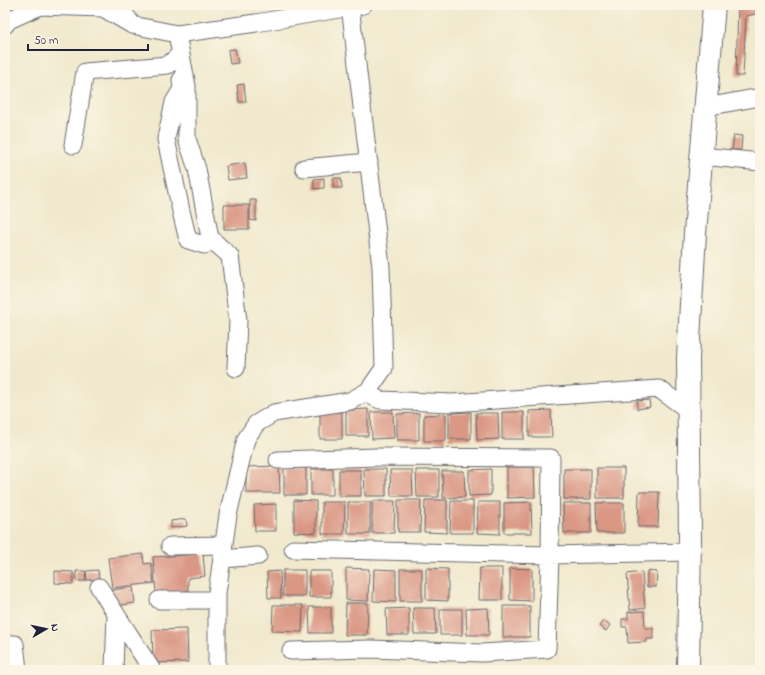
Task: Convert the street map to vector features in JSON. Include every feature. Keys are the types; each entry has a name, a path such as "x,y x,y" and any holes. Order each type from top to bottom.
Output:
{"street":[{"path":"121,5 132,25"},
{"path":"688,670 690,552 688,358 695,233 714,5"},
{"path":"5,25 9,20 40,6 103,8 132,25 177,34 256,23 355,6 369,162 381,266 384,368 368,391 350,401 274,413 256,424 246,439 228,515 217,593 217,670"},
{"path":"177,34 187,86 187,139 197,169 210,238 230,256 238,321 236,368"},
{"path":"74,145 85,72 168,66 179,55 182,89 174,102 166,139 188,240 204,245 214,241"},
{"path":"706,107 760,97"},
{"path":"702,156 760,162"},
{"path":"304,168 369,162"},
{"path":"365,393 380,400 452,403 659,389 688,410"},
{"path":"278,460 377,457 550,458 550,556 546,649 482,653 370,650 291,651"},
{"path":"170,546 258,556"},
{"path":"293,549 550,556 690,552"},
{"path":"99,587 152,670"},
{"path":"159,600 217,600"},
{"path":"114,670 116,614"},
{"path":"5,645 15,644 18,670"}],"building":[{"path":"738,5 760,5 760,13 746,16 743,76 736,76"},
{"path":"235,49 238,63 230,64 228,50"},
{"path":"244,84 246,102 239,102 237,85"},
{"path":"734,135 742,136 741,150 732,150"},
{"path":"245,163 247,178 228,180 226,166"},
{"path":"324,178 324,188 314,189 314,179"},
{"path":"333,178 341,178 342,188 333,188"},
{"path":"250,200 256,200 256,221 250,220"},
{"path":"224,205 249,205 249,229 224,229"},
{"path":"649,400 650,407 637,409 637,401"},
{"path":"368,409 368,436 346,436 346,410"},
{"path":"551,410 552,437 529,437 529,411"},
{"path":"342,412 342,439 320,439 320,413"},
{"path":"371,412 393,412 394,438 372,439"},
{"path":"471,412 471,439 449,439 449,413"},
{"path":"502,412 524,412 524,439 502,439"},
{"path":"419,413 419,440 397,440 397,414"},
{"path":"476,413 498,413 499,439 477,440"},
{"path":"446,414 446,441 424,441 424,415"},
{"path":"279,466 280,493 246,493 246,467"},
{"path":"507,467 534,467 535,497 507,498"},
{"path":"284,468 306,468 306,495 284,495"},
{"path":"597,468 624,468 624,498 597,498"},
{"path":"311,469 333,469 333,495 311,495"},
{"path":"364,469 386,469 386,496 365,496"},
{"path":"491,469 491,495 469,496 469,470"},
{"path":"564,469 591,469 591,499 564,499"},
{"path":"339,470 361,470 361,496 339,496"},
{"path":"390,470 412,470 413,496 391,496"},
{"path":"416,470 439,470 439,497 417,497"},
{"path":"442,471 464,471 465,497 443,498"},
{"path":"639,492 659,492 658,527 638,527"},
{"path":"294,500 316,501 316,533 294,532"},
{"path":"398,500 421,500 420,532 398,532"},
{"path":"425,500 447,500 447,533 424,532"},
{"path":"372,501 395,501 394,533 372,533"},
{"path":"451,501 473,501 473,533 450,533"},
{"path":"322,502 345,502 344,534 322,534"},
{"path":"348,502 370,502 370,534 348,534"},
{"path":"478,502 500,502 500,534 477,533"},
{"path":"531,502 532,533 504,533 504,503"},
{"path":"563,503 591,503 591,533 564,533"},
{"path":"596,503 624,503 624,533 597,533"},
{"path":"276,504 276,531 255,531 254,505"},
{"path":"186,519 187,526 171,528 171,521"},
{"path":"143,554 144,564 151,563 154,583 112,588 108,558"},
{"path":"203,554 205,576 188,578 188,591 156,593 153,557"},
{"path":"346,568 369,569 368,601 346,600"},
{"path":"426,568 448,569 448,601 426,600"},
{"path":"480,568 502,568 502,600 479,600"},
{"path":"510,568 532,569 532,601 510,600"},
{"path":"374,569 396,570 396,602 373,601"},
{"path":"400,569 422,569 422,601 400,601"},
{"path":"98,570 99,579 87,580 86,571"},
{"path":"283,570 305,570 305,596 283,596"},
{"path":"55,571 73,572 73,584 55,583"},
{"path":"76,571 85,571 86,581 76,581"},
{"path":"280,571 281,598 268,598 267,572"},
{"path":"309,571 331,571 331,597 309,597"},
{"path":"647,571 657,572 656,587 647,587"},
{"path":"642,572 645,608 630,610 627,574"},
{"path":"133,587 135,603 115,606 113,590"},
{"path":"346,603 368,603 367,635 345,635"},
{"path":"273,605 303,605 302,632 272,631"},
{"path":"503,606 530,606 530,637 503,637"},
{"path":"309,607 331,607 331,633 310,633"},
{"path":"409,608 409,635 387,635 386,609"},
{"path":"413,608 435,608 436,634 414,634"},
{"path":"488,608 489,635 467,635 466,609"},
{"path":"440,609 462,609 462,635 440,635"},
{"path":"644,611 645,628 653,628 653,639 647,639 647,642 628,643 627,627 622,627 622,619 628,619 628,612"},
{"path":"604,620 610,625 606,631 599,626"},
{"path":"187,629 188,662 153,663 152,630"},
{"path":"6,649 9,670 5,670"}]}
